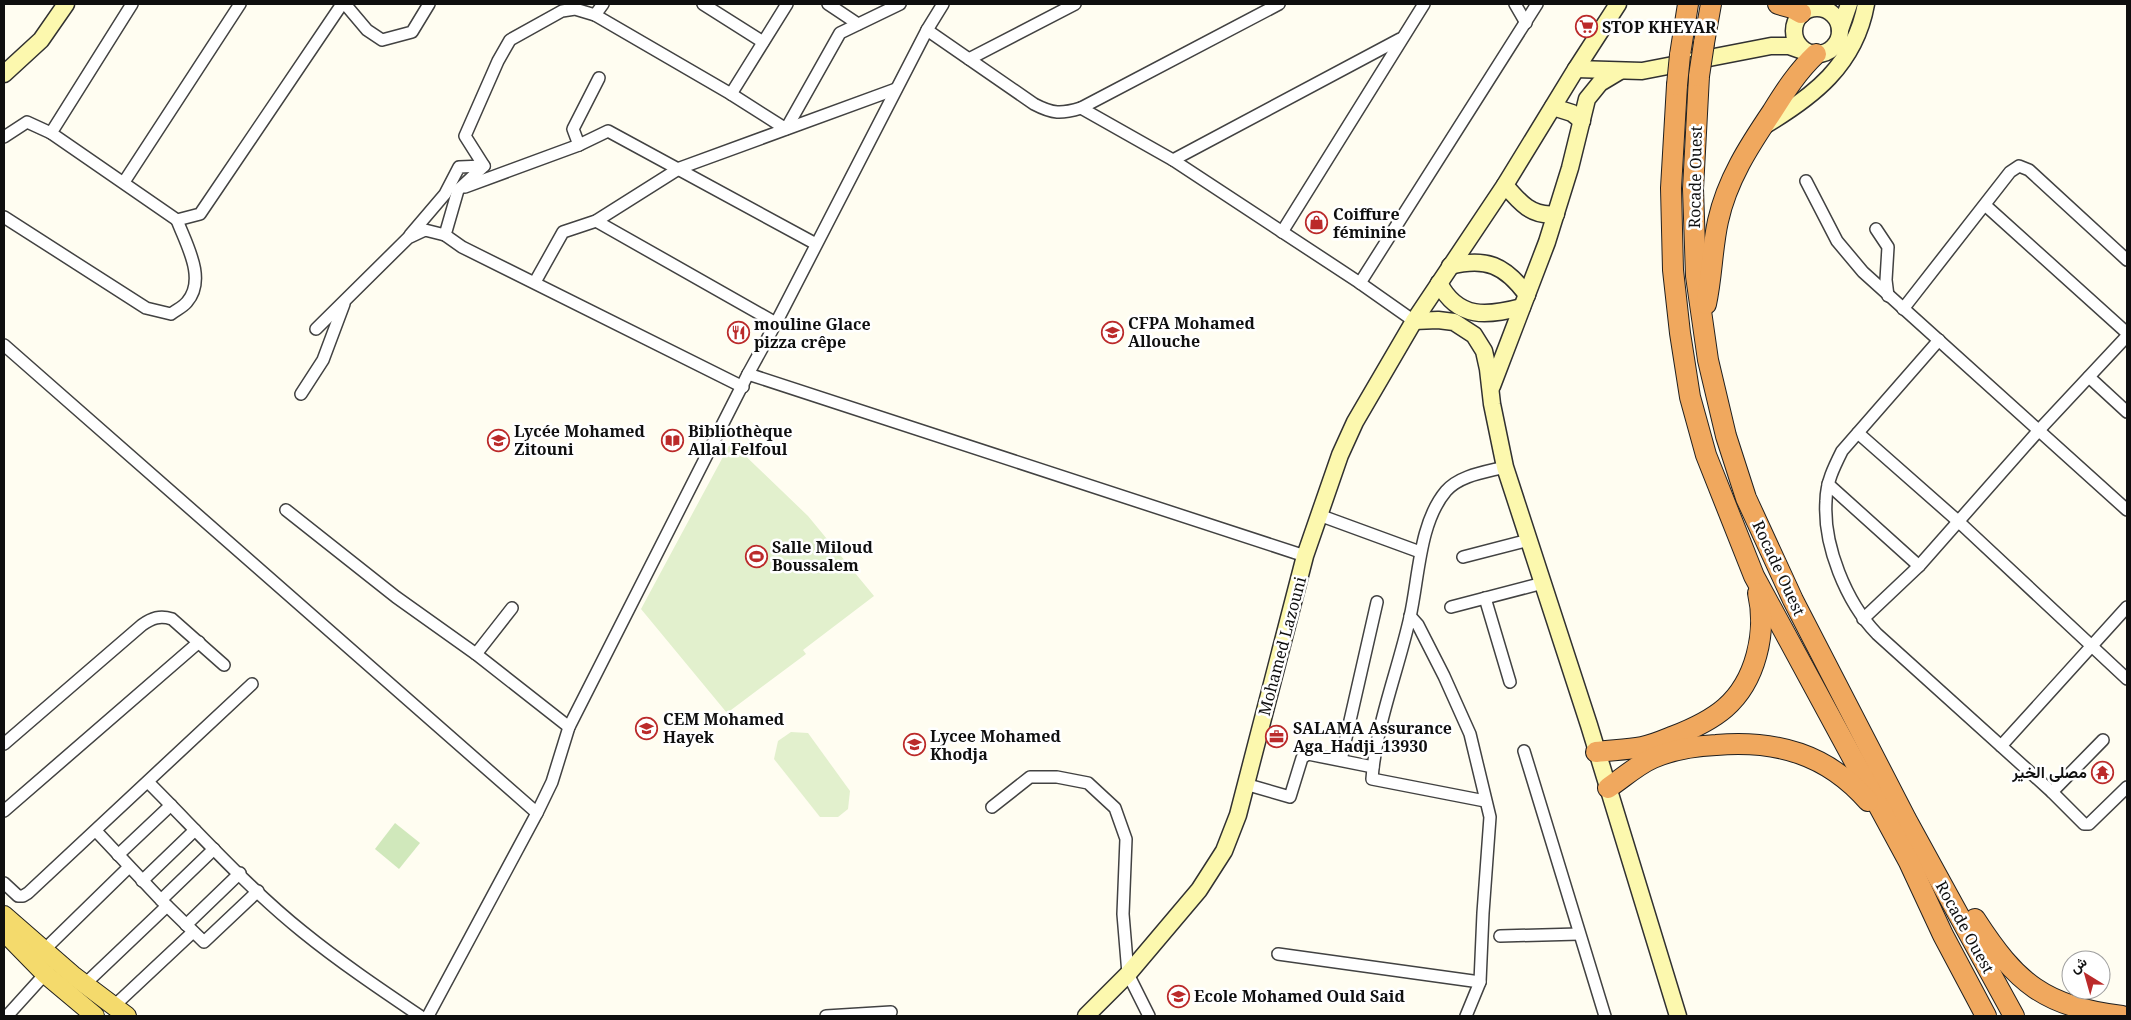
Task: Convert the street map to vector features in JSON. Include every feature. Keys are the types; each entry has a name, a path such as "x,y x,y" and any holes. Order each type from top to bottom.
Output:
{"highway":[{"name":"Rocade Ouest","path":"1688,4 1677,85 1670,214 1674,285 1684,360 1690,396 1706,455 1754,576 1889,825 1986,1016"},
{"name":"Rocade Ouest","path":"1711,4 1699,76 1693,189 1696,276 1702,326 1723,428 1746,498 1792,600 1912,830 2014,1016"},
{"path":"1778,4 1810,13"},
{"path":"1702,326 1709,293 1715,236 1722,207 1736,171 1760,128 1811,53"},
{"path":"1596,752 1642,747 1688,730 1717,714 1737,696 1754,662 1759,647 1761,614 1754,576"},
{"path":"1608,788 1652,759 1684,747 1738,743 1759,744 1780,747 1802,754 1836,772 1862,794 1889,825"},
{"path":"1912,830 2002,959 2015,973 2044,994 2073,1008 2122,1016"}],"main road":[{"path":"4,74 41,40 66,4"},
{"name":"Mohamed Lazouni","path":"1086,1016 1128,974 1199,890 1224,851 1238,815 1305,556 1340,455 1355,422 1414,322 1505,185 1618,4"},
{"path":"1576,69 1620,72 1658,69 1762,47 1789,46 1811,53 1828,51 1839,37 1849,4"},
{"path":"1760,128 1805,99 1841,65 1854,41 1866,4"},
{"path":"1762,47 1776,41 1810,13 1832,13 1839,24 1840,30"},
{"path":"1810,13 1797,43 1811,53"},
{"path":"1490,391 1556,214 1582,121 1584,106 1590,93 1600,83 1620,72"},
{"path":"1553,107 1572,112 1582,121"},
{"path":"1505,185 1530,210 1542,214 1556,214"},
{"path":"1450,266 1472,262 1496,266 1508,273 1525,301"},
{"path":"1439,283 1451,300 1468,310 1482,314 1496,314 1525,301"},
{"path":"1461,325 1468,310"},
{"path":"1414,322 1447,320 1461,325 1474,335 1484,351 1505,467 1589,725 1678,1016"},
{"path":"1589,725 1610,742 1625,748"},
{"path":"4,916 120,1011"},
{"path":"4,932 45,974 95,1016"}],"street":[{"path":"51,133 132,4"},
{"path":"124,182 240,4"},
{"path":"176,220 200,214 343,4 367,30 382,40 412,32 429,4"},
{"path":"594,15 603,4"},
{"path":"703,4 763,42"},
{"path":"732,94 787,4"},
{"path":"830,4 858,24"},
{"path":"786,129 840,33 900,4"},
{"path":"428,1016 537,813 552,782 569,727 748,374 927,30 943,4"},
{"path":"969,59 1075,4"},
{"path":"927,30 1034,104 1049,112 1066,112 1082,108 1279,4"},
{"path":"1282,232 1401,38 1424,4"},
{"path":"1515,4 1526,23"},
{"path":"1360,282 1537,4"},
{"path":"484,166 465,136 498,61 510,40 562,11 576,9 594,15 732,94 786,129"},
{"path":"1174,160 1401,38"},
{"path":"579,145 573,129 599,78"},
{"path":"534,282 563,232 596,221 678,169 896,89"},
{"path":"1082,108 1174,160 1360,282 1414,322"},
{"path":"4,137 27,122 51,133 176,220 195,266 195,290 187,303 171,314 146,308 4,217"},
{"path":"458,190 579,145 608,131 816,244"},
{"path":"444,235 458,190 484,166"},
{"path":"316,329 408,238 445,194 459,167 484,166"},
{"path":"1903,309 2014,168 2025,167 2127,260"},
{"path":"1806,181 1837,241 1863,272 2040,429 2127,510"},
{"path":"1863,619 1919,566 2040,429 2127,335 1985,205"},
{"path":"596,221 776,323"},
{"path":"1876,229 1888,247 1886,280 1888,296"},
{"path":"408,238 425,230 444,235 462,247 743,387"},
{"path":"301,394 323,360 345,300"},
{"path":"1939,340 1842,451 1833,469 1828,484 1826,501 1827,525 1833,553 1842,579 1863,619 2052,792 2084,824 2089,824 2127,787"},
{"path":"4,345 537,813"},
{"path":"748,374 1305,556"},
{"path":"2089,377 2127,412"},
{"path":"1858,432 1959,522 2127,679"},
{"path":"1485,801 1372,779 1374,755 1410,616 1420,552 1436,507 1447,490 1468,477 1505,467"},
{"path":"1828,484 1919,566"},
{"path":"286,510 396,597 476,654 569,727"},
{"path":"1319,515 1420,552"},
{"path":"1463,557 1529,540"},
{"path":"1451,607 1543,583"},
{"path":"1485,598 1510,682"},
{"path":"1341,760 1377,602"},
{"path":"2001,746 2127,607"},
{"path":"476,654 512,608"},
{"path":"1410,616 1418,625 1444,676 1470,734 1490,817 1482,913 1480,982 1466,1016"},
{"path":"4,744 148,620 156,617 172,619 224,665"},
{"path":"4,811 199,642"},
{"path":"4,883 18,896 23,896 252,684"},
{"path":"2052,792 2103,740"},
{"path":"1524,751 1605,1016"},
{"path":"1245,784 1290,797 1304,755 1373,767"},
{"path":"992,807 1030,777 1057,777 1088,783 1115,808 1126,839 1123,914 1128,974 1149,1016"},
{"path":"148,782 214,849 310,937 364,979 420,1016"},
{"path":"118,855 172,806"},
{"path":"96,830 129,867 201,940 208,940 258,891"},
{"path":"142,880 195,830"},
{"path":"85,984 214,849"},
{"path":"44,950 129,867"},
{"path":"120,1011 240,873"},
{"path":"1500,936 1579,934"},
{"path":"1278,954 1480,982"},
{"path":"8,1016 45,974"},
{"path":"826,1016 891,1012"}],"green space":[{"name":"Salle Miloud Boussalem","path":"731,442 808,516 874,596 803,650 806,654 727,713 641,609"},
{"path":"791,732 808,733 850,791 848,809 838,817 820,817 774,759 778,741"},
{"path":"395,823 420,843 399,869 375,849"}],"place":[{"name":"STOP KHEYAR","path":"1586,27"},
{"name":"Coiffure féminine","path":"1317,223"},
{"name":"CFPA Mohamed Allouche","path":"1112,332"},
{"name":"mouline Glace pizza crêpe","path":"738,333"},
{"name":"Lycée Mohamed Zitouni","path":"498,440"},
{"name":"Bibliothèque Allal Felfoul","path":"672,440"},
{"name":"Salle Miloud Boussalem","path":"756,556"},
{"name":"CEM Mohamed Hayek","path":"647,728"},
{"name":"SALAMA Assurance Aga_Hadji_13930","path":"1277,737"},
{"name":"Lycee Mohamed Khodja","path":"914,745"},
{"name":"مصلى الخير","path":"2103,772"},
{"name":"Ecole Mohamed Ould Said","path":"1178,996"}]}
